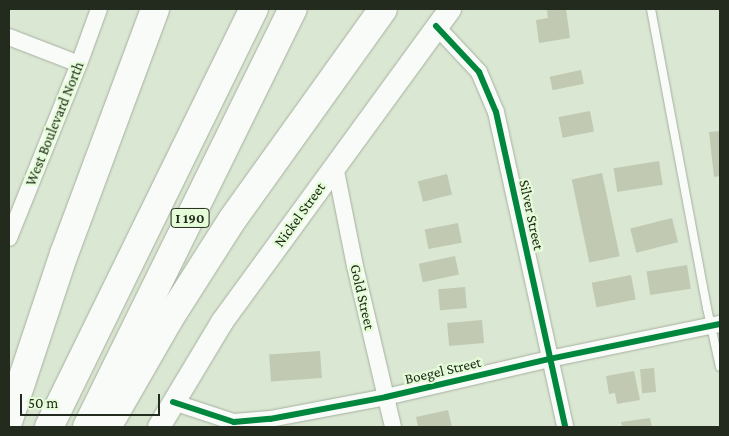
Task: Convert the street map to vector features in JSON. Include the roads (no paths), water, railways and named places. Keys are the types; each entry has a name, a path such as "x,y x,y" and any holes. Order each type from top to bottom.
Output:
{"highway":[{"path":"9,419 64,254 155,9"},
{"name":"I 190","path":"49,427 254,9"},
{"name":"I 190","path":"87,427 293,9"},
{"path":"107,427 169,319 232,220 383,9"}],"main road":[{"name":"Nickel Street","path":"159,427 222,322 450,9"}],"street":[{"name":"West Boulevard North","path":"9,238 79,64 99,9"},
{"name":"Silver Street","path":"436,26 480,72 489,91 498,122 564,427"},
{"path":"9,36 79,64"},
{"name":"Gold Street","path":"335,166 355,266 393,427"},
{"name":"Boegel Street","path":"173,402 234,422 270,419 386,397 549,359 715,325"}],"lane":[{"path":"651,9 715,325 720,367"}]}
